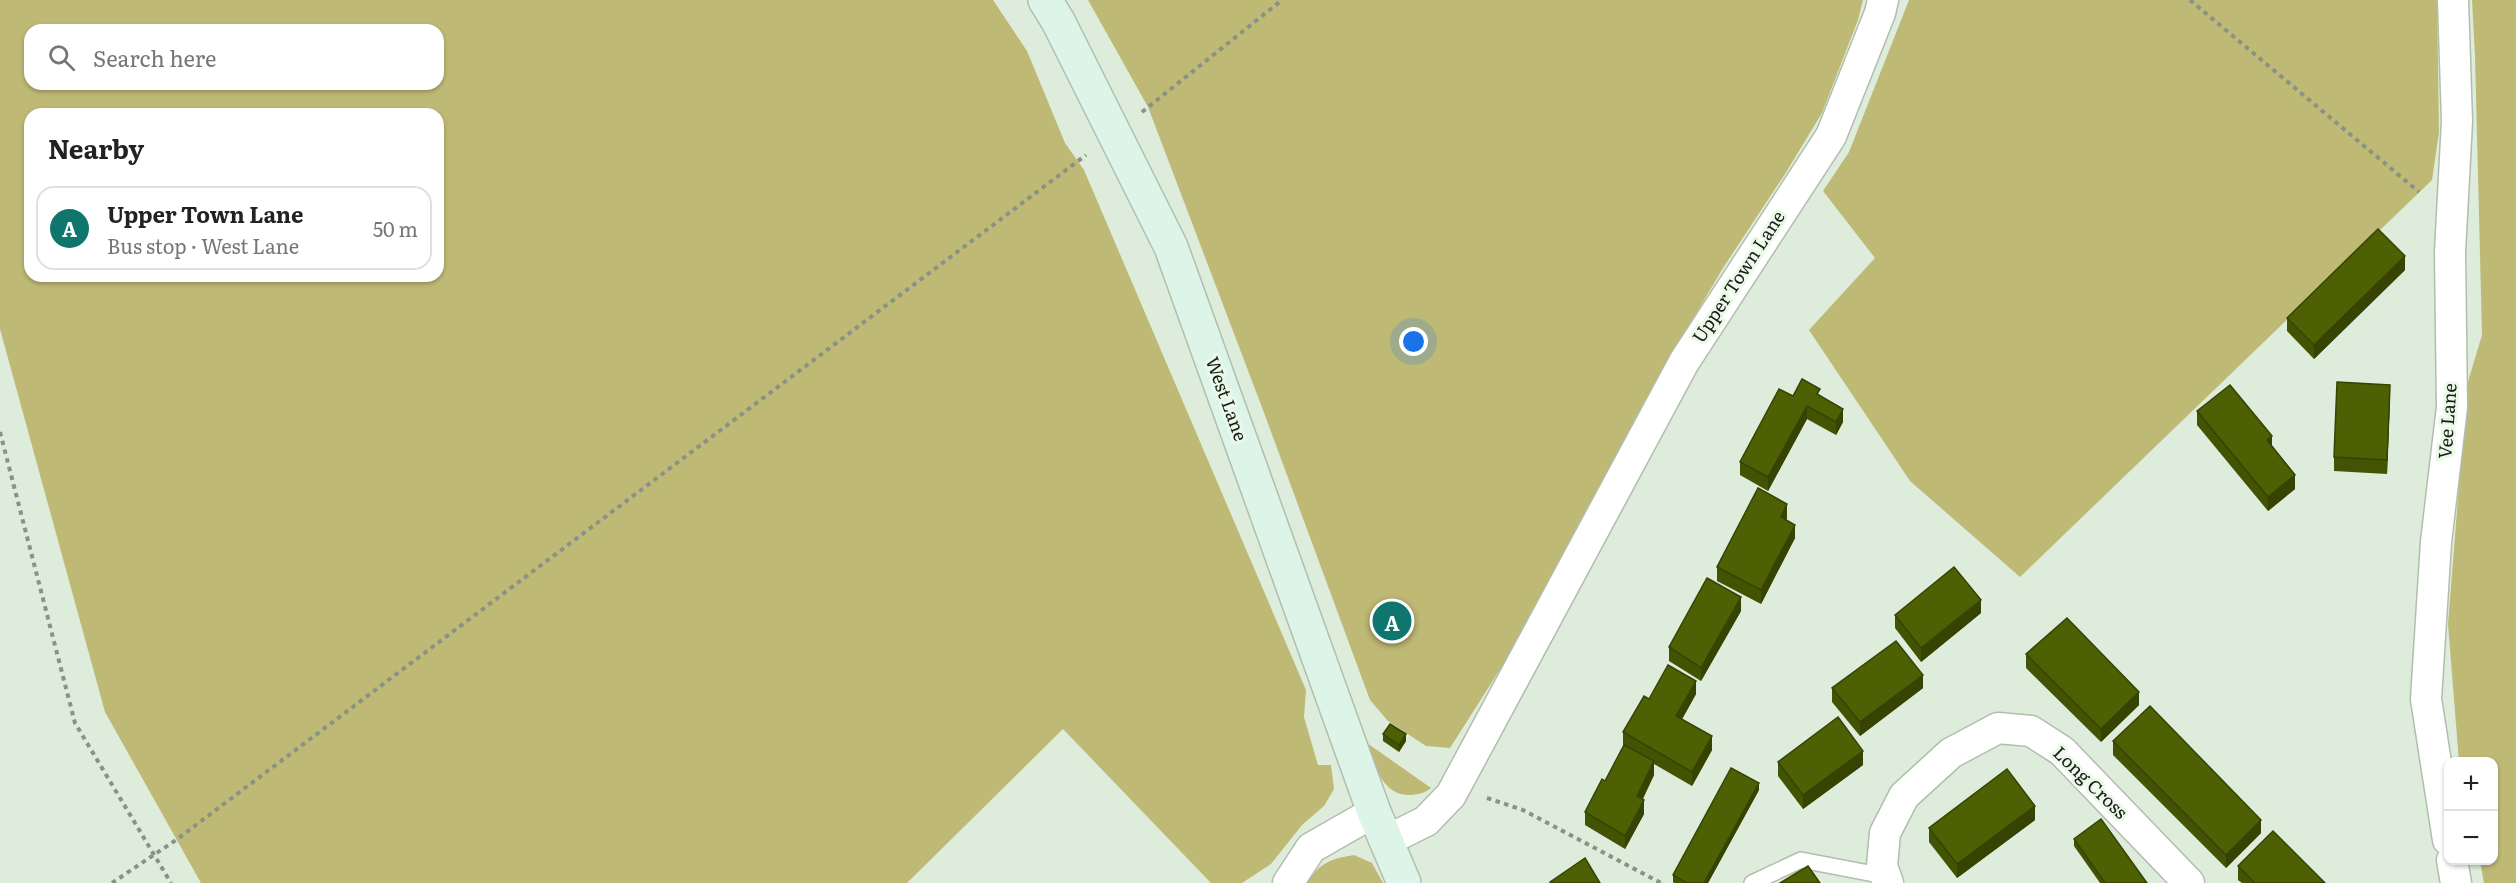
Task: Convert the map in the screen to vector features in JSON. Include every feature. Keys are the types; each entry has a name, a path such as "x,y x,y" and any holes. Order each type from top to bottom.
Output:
{"street":[{"name":"West Lane","path":"1044,0 1058,21 1171,247 1380,826 1404,883"},
{"name":"Upper Town Lane","path":"1288,883 1311,848 1380,826 1426,820 1452,795 1684,362 1831,136 1880,13 1883,0"},
{"name":"Vee Lane","path":"2444,814 2426,699 2436,542 2452,407 2452,219 2457,121 2453,0"},
{"name":"Long Cross","path":"1886,879 1882,866 1885,833 1904,796 1951,753 1998,728 2031,731 2062,751 2189,883"},
{"path":"2453,865 2456,883"}],"lane":[{"path":"1752,883 1801,860 1886,879"}],"path":[{"path":"111,883 154,854 1114,134 1282,0"},
{"path":"2190,0 2452,219"},
{"path":"0,432 75,723 171,883"},
{"path":"1456,787 1523,810 1662,883"}],"shaded area":[{"path":"0,0 993,0 1027,51 1065,143 1084,170 1306,690 1304,717 1318,765 1331,765 1334,789 1324,806 1302,825 1271,864 1242,883 1211,883 1063,729 907,883 201,883 105,712 0,329"},
{"path":"1088,0 1863,0 1858,20 1822,113 1723,268 1665,366 1520,638 1450,748 1426,746 1388,721 1370,700 1148,107"},
{"path":"1909,0 2437,0 2439,132 2432,180 2020,577 1910,481 1809,330 1875,258 1823,191 1849,152"},
{"path":"2472,0 2516,0 2516,883 2484,883 2481,865 2498,865 2498,757 2459,757 2448,624 2467,385 2482,335"},
{"path":"1367,743 1431,788 1412,795 1400,794 1392,790 1380,777"},
{"path":"1354,855 1372,863 1383,883 1307,883 1317,870 1327,863"}],"building":[{"path":"2378,229 2405,256 2314,345 2287,318"},
{"path":"1802,379 1820,389 1817,394 1843,409 1836,422 1807,406 1768,477 1740,462 1779,389 1793,396"},
{"path":"2337,382 2390,385 2387,460 2334,457"},
{"path":"2230,385 2272,436 2267,440 2295,475 2268,497 2197,411"},
{"path":"1758,488 1787,504 1781,517 1795,525 1761,590 1717,567"},
{"path":"1954,567 1981,600 1921,648 1895,615"},
{"path":"1707,578 1741,597 1701,668 1669,647"},
{"path":"2067,618 2139,692 2101,729 2026,654"},
{"path":"1896,641 1923,675 1860,722 1832,688"},
{"path":"1668,665 1696,681 1676,716 1712,736 1692,772 1623,732 1644,696 1649,699"},
{"path":"2150,706 2261,820 2226,855 2113,741"},
{"path":"1838,717 1863,751 1803,795 1778,762"},
{"path":"1390,724 1406,734 1399,745 1383,734"},
{"path":"1624,745 1654,761 1637,796 1644,800 1625,836 1585,812 1602,779 1605,781"},
{"path":"1731,768 1759,783 1704,883 1687,883 1673,875"},
{"path":"2007,769 2035,806 1957,864 1929,828"},
{"path":"2101,819 2147,883 2105,883 2074,839"},
{"path":"2273,831 2325,883 2255,883 2238,866"},
{"path":"1585,858 1600,883 1550,882"},
{"path":"1808,866 1820,883 1780,883"}],"place":[{"name":"Upper Town Lane","path":"1392,621"}]}
